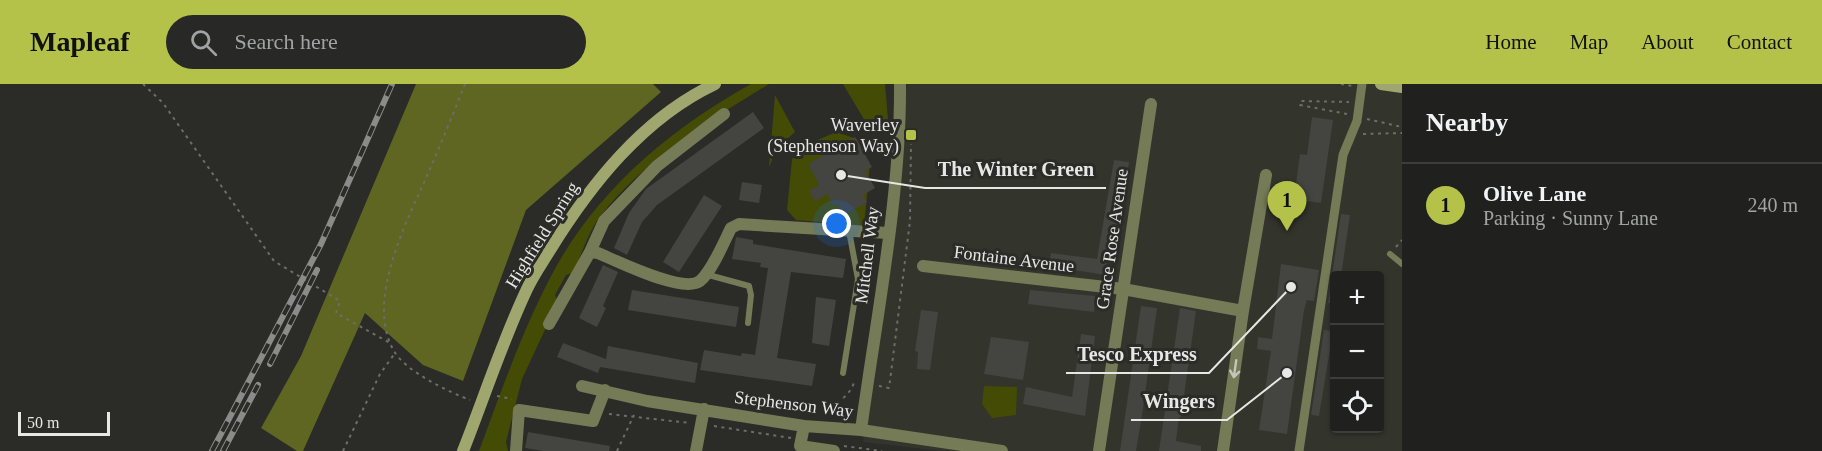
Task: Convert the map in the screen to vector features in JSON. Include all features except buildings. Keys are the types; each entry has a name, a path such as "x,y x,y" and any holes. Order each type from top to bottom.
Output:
{"main road":[{"name":"Highfield Spring","path":"463,451 527,288 567,222 603,171 648,129 696,93 715,84"},
{"path":"1381,84 1402,87"}],"street":[{"name":"Mitchell Way","path":"861,430 888,233 899,134 900,84"},
{"path":"1299,451 1343,155 1358,116 1362,89"},
{"name":"Grace Rose Avenue","path":"1099,451 1151,104"},
{"path":"549,324 590,252 604,221 635,186 724,114"},
{"path":"1223,451 1266,175"},
{"path":"590,252 649,275 681,284 699,282 735,225 888,233"},
{"name":"Fontaine Avenue","path":"923,266 1123,290 1243,311"},
{"name":"Stephenson Way","path":"582,386 647,401 804,426 861,430 950,447 1002,451"},
{"path":"516,451 519,410 592,421 605,390"},
{"path":"696,451 704,410"},
{"path":"804,426 800,446 836,448"}],"lane":[{"path":"843,373 858,279 849,231"},
{"path":"1390,254 1402,264"},
{"path":"705,274 749,286 751,295 748,323"}],"path":[{"path":"143,84 163,103 274,261 340,301 336,313 390,343"},
{"path":"465,84 397,246 389,277 384,313 385,328 390,343 395,353 406,364 455,394 481,404"},
{"path":"1362,89 1349,102 1301,101 1300,105 1402,127"},
{"path":"854,132 872,121 891,130 891,121"},
{"path":"1351,135 1402,133"},
{"path":"831,428 833,410 853,388 854,382 889,388 910,221 911,141"},
{"path":"873,232 874,264"},
{"path":"1395,247 1402,240"},
{"path":"343,451 380,374 395,353"},
{"path":"595,413 634,415 802,439"},
{"path":"617,451 634,415"},
{"path":"836,448 882,451"}],"shaded area":[{"path":"907,84 1402,84 1402,451 940,451 863,442"}],"green space":[{"path":"416,84 653,84 661,92 526,210 463,381 423,365 365,313 303,451 297,451 261,428 301,356"},
{"path":"751,84 769,84 700,128 656,160 617,197 599,218 573,273 566,275 555,295 558,302 522,379 506,442 508,451 479,451 510,367 536,306 564,253 584,223 633,169 660,145 689,123"},
{"path":"843,84 885,84 889,131 872,124 868,126"},
{"path":"775,95 795,132 778,147 769,167"},
{"path":"836,132 857,139 870,164 864,226 796,220 787,210 792,159 813,142"},
{"path":"984,386 1017,387 1016,415 992,418 982,404"}],"railway":[{"path":"212,451 321,244 392,84"},
{"path":"270,364 317,270"},
{"path":"223,451 258,385"}],"place":[{"name":"Waverley (Stephenson Way)","path":"911,135"},
{"name":"The Winter Green","path":"841,175"},
{"name":"Olive Lane","path":"1287,231"},
{"name":"Tesco Express","path":"1291,287"},
{"name":"Wingers","path":"1287,373"}]}
